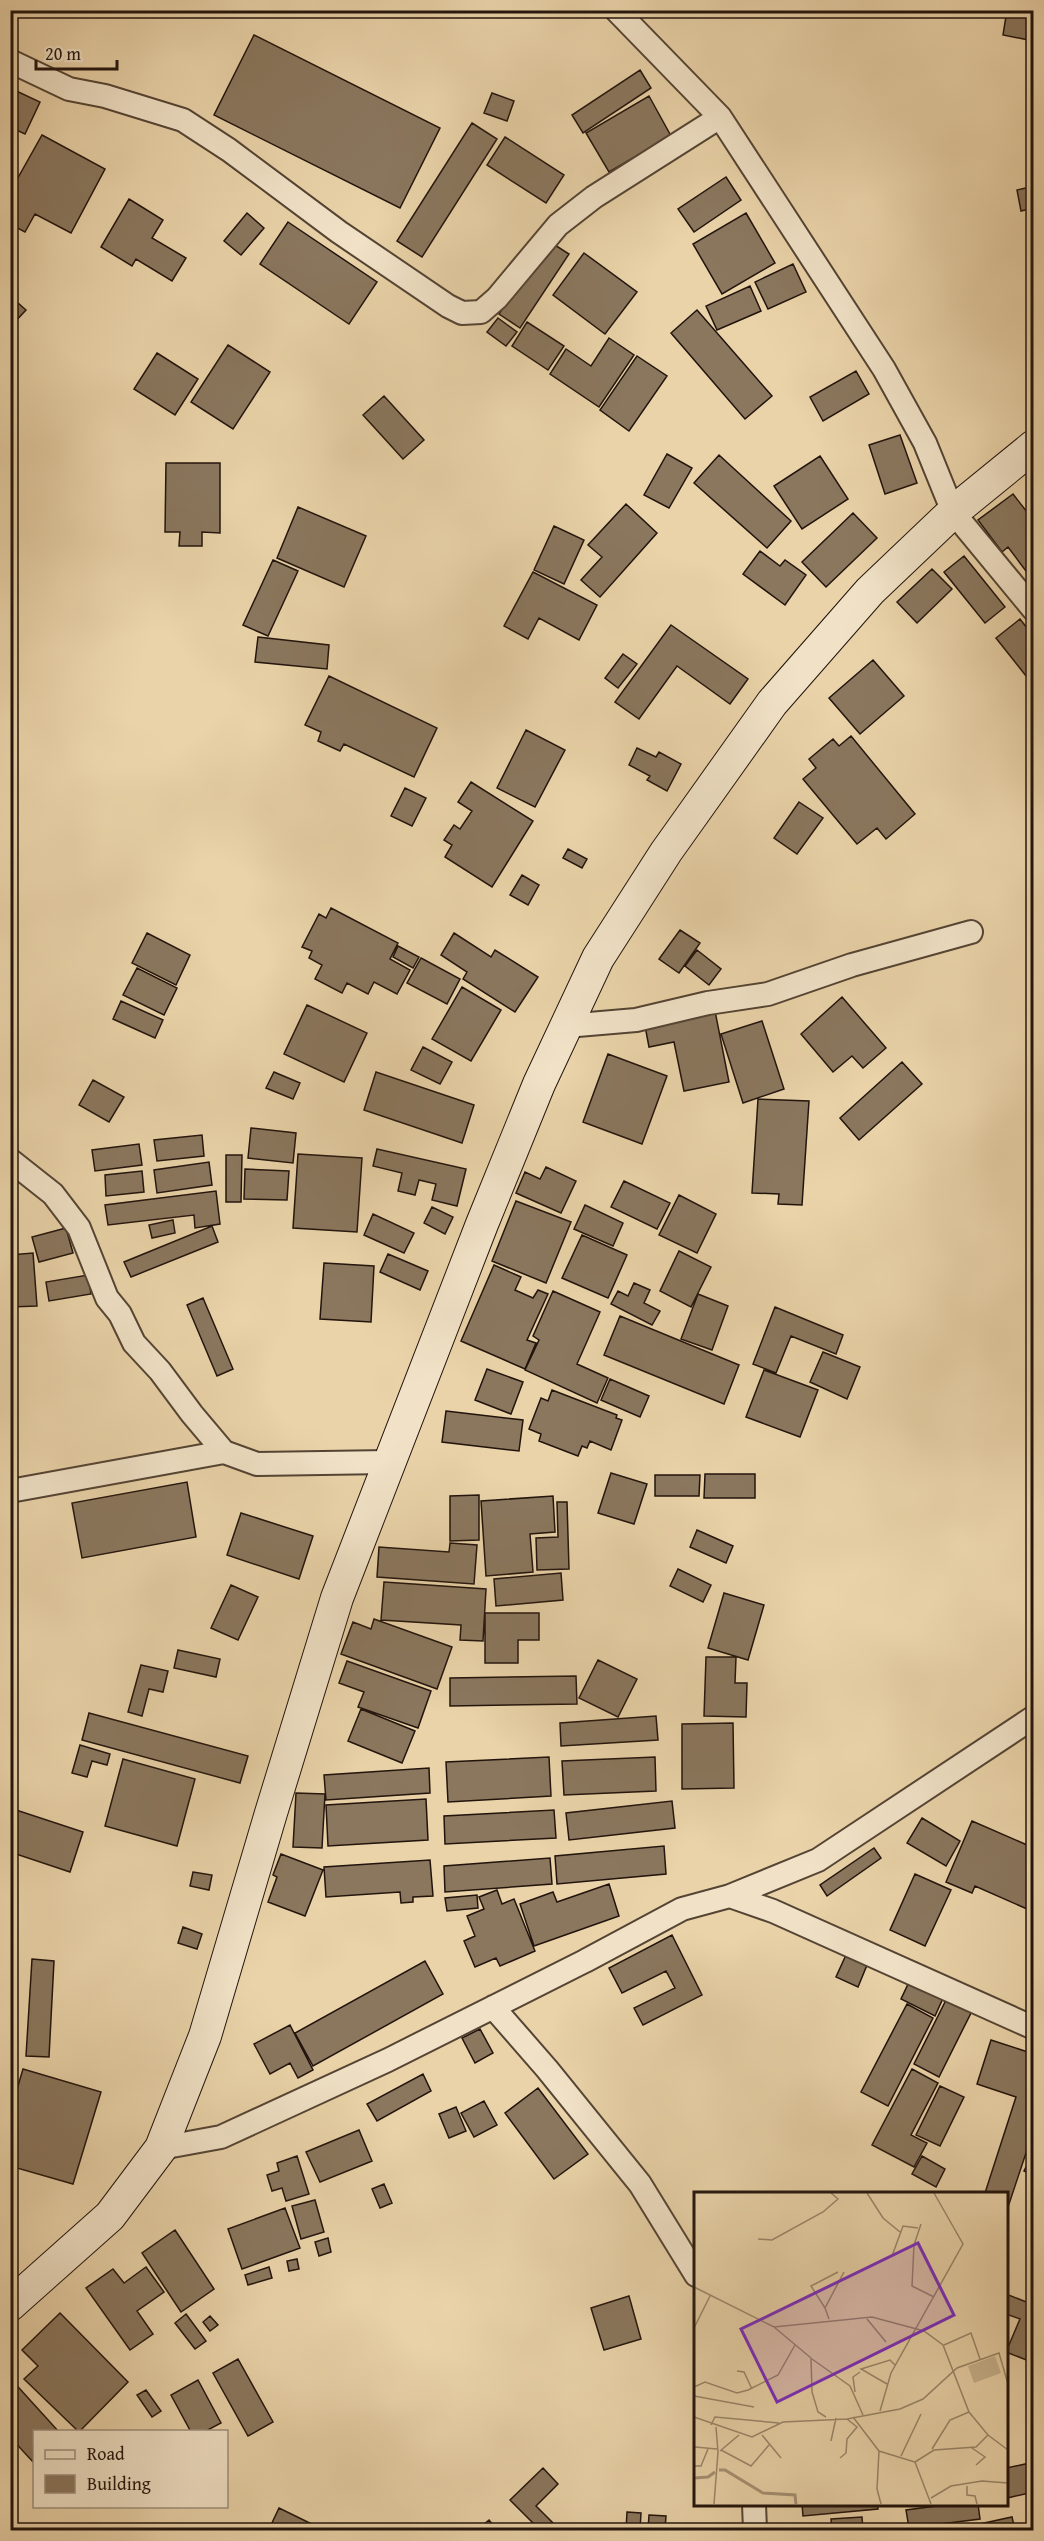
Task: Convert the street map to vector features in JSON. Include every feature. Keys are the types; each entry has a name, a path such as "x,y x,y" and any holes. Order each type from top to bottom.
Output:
{"main road":[{"path":"10,2305 110,2216 161,2148 206,2036 337,1598 388,1462 539,1084 598,958 666,852 772,703 870,591 953,512 1034,446"}],"street":[{"path":"616,10 720,117 884,369 925,443 953,512 1034,610"},
{"path":"10,61 69,89 105,96 183,120 229,150 339,232 448,306 462,313 481,312 497,298 558,225 594,197 720,117"},
{"path":"566,1026 636,1020 708,1003 768,994 852,965 971,932"},
{"path":"10,1160 53,1194 80,1228 107,1298 120,1314 134,1343 160,1371 224,1452 257,1464 388,1462"},
{"path":"10,1491 224,1452"},
{"path":"161,2148 221,2137 388,2060 682,1909 730,1896 818,1860 1034,1717"},
{"path":"730,1896 773,1911 1034,2028"},
{"path":"493,2007 547,2069 640,2184 694,2272"},
{"path":"754,2505 755,2530"}],"building":[{"path":"19,10 38,10 35,17"},
{"path":"1007,10 1034,10 1034,41 1003,35"},
{"path":"254,35 440,128 400,208 214,115"},
{"path":"640,70 651,88 583,133 572,115"},
{"path":"10,88 40,102 25,134 10,127"},
{"path":"492,93 514,101 507,121 484,113"},
{"path":"649,96 671,136 609,172 586,133"},
{"path":"472,123 497,139 422,257 397,241"},
{"path":"42,135 105,169 71,233 35,214 25,232 10,224 10,192"},
{"path":"505,137 564,175 546,203 487,165"},
{"path":"726,177 741,200 694,232 678,209"},
{"path":"1034,186 1034,208 1021,211 1017,190"},
{"path":"129,199 163,220 152,238 186,258 172,281 136,259 132,266 101,247"},
{"path":"247,213 264,228 241,255 224,241"},
{"path":"746,213 775,263 722,294 693,244"},
{"path":"288,222 377,282 349,324 260,264"},
{"path":"547,240 569,254 520,328 499,314"},
{"path":"584,253 637,292 605,334 553,295"},
{"path":"793,264 806,292 768,309 755,282"},
{"path":"750,286 761,311 717,330 706,306"},
{"path":"10,296 26,310 10,327"},
{"path":"697,310 772,396 745,419 671,333"},
{"path":"498,318 517,332 506,346 487,332"},
{"path":"527,322 564,346 548,370 512,346"},
{"path":"609,338 634,355 599,407 550,374 566,349 591,366"},
{"path":"228,345 270,372 233,429 191,402"},
{"path":"157,353 198,379 175,415 134,389"},
{"path":"637,356 667,376 629,431 600,410"},
{"path":"856,371 869,394 823,421 810,397"},
{"path":"384,396 424,440 403,459 363,415"},
{"path":"900,435 917,483 885,494 869,445"},
{"path":"667,454 692,468 669,508 644,495"},
{"path":"719,455 791,521 767,548 694,483"},
{"path":"820,456 848,499 802,529 774,486"},
{"path":"166,463 220,463 220,533 202,532 202,546 179,546 180,532 165,532"},
{"path":"1013,494 1034,521 1032,579 1008,547 1002,552 978,520"},
{"path":"626,504 657,533 600,597 581,580 602,557 588,545"},
{"path":"298,507 366,536 344,587 277,558"},
{"path":"853,513 877,538 826,587 802,562"},
{"path":"554,526 584,540 564,584 534,570"},
{"path":"760,551 780,566 785,560 806,575 785,605 743,574"},
{"path":"964,556 1005,607 985,623 944,572"},
{"path":"273,560 298,571 268,636 243,625"},
{"path":"932,569 952,589 917,623 897,602"},
{"path":"533,572 597,605 579,640 539,618 528,639 504,626"},
{"path":"1020,619 1034,637 1034,686 996,638"},
{"path":"671,625 748,679 730,704 677,666 639,719 615,702"},
{"path":"258,637 329,645 327,669 255,662"},
{"path":"623,654 637,664 618,688 605,678"},
{"path":"873,660 904,696 860,734 829,698"},
{"path":"329,676 437,728 414,777 344,744 340,751 318,741 321,732 305,725"},
{"path":"526,730 565,750 535,807 497,788"},
{"path":"851,736 915,814 886,839 877,828 857,844 803,779 816,768 809,759 833,739 839,746"},
{"path":"637,748 656,757 659,752 681,764 667,791 647,780 650,776 629,765"},
{"path":"471,782 533,821 492,887 445,857 452,845 444,840 454,825 460,829 472,811 458,802"},
{"path":"405,788 426,798 412,826 391,816"},
{"path":"799,802 823,818 797,854 774,838"},
{"path":"568,849 587,859 582,868 563,858"},
{"path":"522,875 539,885 528,905 510,895"},
{"path":"331,908 398,943 390,959 410,970 397,994 374,982 368,994 347,983 342,993 315,979 322,965 309,958 312,951 302,947 319,914 326,918"},
{"path":"680,930 700,943 679,973 659,959"},
{"path":"147,933 190,955 176,985 132,963"},
{"path":"454,933 491,957 495,950 538,977 515,1012 463,979 467,972 441,955"},
{"path":"398,946 419,957 413,968 393,957"},
{"path":"697,950 721,969 709,985 685,966"},
{"path":"421,958 460,979 447,1004 407,983"},
{"path":"137,968 177,988 164,1015 123,995"},
{"path":"462,987 501,1010 471,1061 432,1039"},
{"path":"842,997 886,1048 863,1068 852,1056 833,1072 801,1034"},
{"path":"121,1001 163,1020 155,1038 113,1019"},
{"path":"307,1005 367,1033 344,1082 284,1054"},
{"path":"715,1011 729,1082 684,1091 674,1042 649,1047 645,1026"},
{"path":"762,1021 784,1089 743,1103 721,1034"},
{"path":"423,1047 452,1062 440,1084 411,1070"},
{"path":"608,1054 667,1076 642,1144 583,1122"},
{"path":"902,1062 922,1084 859,1140 840,1118"},
{"path":"274,1072 300,1083 293,1099 266,1088"},
{"path":"376,1072 474,1105 462,1143 364,1110"},
{"path":"93,1080 124,1097 109,1122 79,1105"},
{"path":"758,1099 809,1101 802,1205 778,1204 779,1194 752,1193"},
{"path":"251,1128 296,1133 293,1163 248,1158"},
{"path":"202,1135 204,1156 157,1161 154,1140"},
{"path":"139,1144 142,1165 95,1171 92,1150"},
{"path":"377,1149 466,1169 457,1206 432,1200 436,1184 419,1180 415,1195 398,1191 402,1173 373,1166"},
{"path":"298,1154 362,1158 357,1232 293,1228"},
{"path":"226,1155 242,1155 241,1202 226,1202"},
{"path":"209,1162 212,1185 157,1193 154,1170"},
{"path":"546,1167 576,1181 561,1213 516,1193 525,1172 540,1179"},
{"path":"245,1169 289,1171 287,1200 244,1199"},
{"path":"142,1171 144,1192 106,1196 105,1175"},
{"path":"624,1181 670,1203 657,1229 611,1207"},
{"path":"216,1191 220,1224 195,1228 194,1215 108,1225 105,1205"},
{"path":"679,1195 716,1214 697,1253 659,1235"},
{"path":"516,1201 571,1222 546,1283 492,1261"},
{"path":"585,1205 623,1223 613,1246 574,1229"},
{"path":"432,1207 453,1217 445,1234 424,1223"},
{"path":"373,1214 414,1233 404,1253 364,1235"},
{"path":"173,1220 175,1233 152,1238 149,1225"},
{"path":"212,1226 218,1242 131,1277 124,1262"},
{"path":"66,1228 73,1253 39,1262 32,1237"},
{"path":"582,1235 627,1255 608,1298 562,1278"},
{"path":"679,1251 711,1267 691,1307 660,1291"},
{"path":"33,1253 37,1306 10,1307 10,1255"},
{"path":"388,1254 428,1271 420,1290 380,1272"},
{"path":"324,1263 374,1266 371,1322 320,1319"},
{"path":"494,1265 521,1277 515,1290 533,1298 538,1290 548,1294 527,1340 536,1343 525,1369 461,1341"},
{"path":"88,1275 91,1294 49,1301 46,1282"},
{"path":"634,1283 650,1290 644,1303 660,1311 652,1325 611,1304 618,1291 628,1296"},
{"path":"553,1291 600,1312 577,1364 608,1378 597,1403 525,1370 539,1340 533,1336"},
{"path":"698,1294 728,1306 712,1350 681,1339"},
{"path":"203,1298 233,1369 217,1376 187,1305"},
{"path":"775,1307 843,1335 836,1354 791,1336 776,1373 753,1364"},
{"path":"620,1316 739,1365 724,1404 604,1355"},
{"path":"823,1352 860,1367 847,1399 810,1382"},
{"path":"487,1369 523,1382 511,1414 475,1400"},
{"path":"764,1370 818,1390 800,1437 746,1417"},
{"path":"610,1379 649,1396 640,1417 601,1400"},
{"path":"552,1390 617,1415 616,1418 622,1420 611,1450 590,1441 587,1448 582,1446 578,1456 539,1441 541,1434 529,1429 541,1398 548,1401"},
{"path":"446,1411 523,1420 519,1451 442,1442"},
{"path":"611,1473 647,1484 634,1524 598,1513"},
{"path":"705,1474 755,1474 755,1498 704,1498"},
{"path":"655,1475 700,1475 699,1496 655,1496"},
{"path":"187,1482 196,1537 82,1558 72,1503"},
{"path":"479,1495 479,1540 450,1541 450,1496"},
{"path":"553,1496 555,1532 530,1534 533,1572 486,1576 481,1501"},
{"path":"557,1502 567,1502 569,1569 537,1570 536,1538 558,1537"},
{"path":"241,1513 313,1536 299,1579 227,1555"},
{"path":"697,1530 733,1546 726,1563 690,1547"},
{"path":"450,1543 477,1545 474,1584 377,1577 379,1547 449,1552"},
{"path":"678,1569 711,1585 703,1602 670,1586"},
{"path":"561,1573 563,1600 496,1606 494,1579"},
{"path":"384,1582 486,1589 483,1641 460,1640 461,1625 381,1620"},
{"path":"231,1585 258,1597 238,1640 211,1628"},
{"path":"724,1593 764,1605 748,1660 708,1648"},
{"path":"485,1613 539,1613 539,1640 518,1640 518,1663 485,1663"},
{"path":"374,1619 452,1647 437,1689 341,1654 353,1622 371,1629"},
{"path":"178,1650 220,1659 216,1677 174,1668"},
{"path":"706,1657 736,1657 735,1683 747,1683 746,1717 704,1716"},
{"path":"598,1660 637,1679 618,1717 579,1698"},
{"path":"347,1661 431,1691 418,1728 358,1707 364,1692 339,1683"},
{"path":"141,1665 168,1671 163,1692 149,1689 142,1716 128,1712"},
{"path":"576,1676 577,1704 450,1706 450,1678"},
{"path":"361,1709 415,1731 402,1763 348,1741"},
{"path":"89,1713 248,1756 240,1783 82,1740"},
{"path":"656,1716 658,1740 561,1746 560,1723"},
{"path":"733,1723 734,1788 682,1789 682,1724"},
{"path":"80,1745 110,1754 107,1765 92,1761 87,1777 72,1773"},
{"path":"549,1757 551,1796 448,1802 446,1762"},
{"path":"655,1757 656,1791 564,1795 562,1761"},
{"path":"123,1759 195,1779 177,1846 105,1826"},
{"path":"429,1768 430,1793 326,1800 324,1775"},
{"path":"296,1793 325,1794 322,1848 293,1847"},
{"path":"426,1799 428,1840 328,1846 326,1805"},
{"path":"672,1801 675,1828 569,1840 566,1813"},
{"path":"10,1808 83,1832 70,1872 10,1852"},
{"path":"554,1810 556,1838 445,1844 444,1816"},
{"path":"922,1818 960,1841 946,1866 907,1843"},
{"path":"972,1821 1034,1848 1034,1912 975,1886 972,1893 946,1882"},
{"path":"664,1846 666,1874 557,1884 555,1856"},
{"path":"874,1848 881,1858 827,1896 820,1885"},
{"path":"281,1854 323,1870 305,1916 268,1902 277,1877 273,1875"},
{"path":"550,1858 552,1884 445,1892 444,1866"},
{"path":"430,1860 433,1896 413,1897 413,1902 401,1903 400,1892 326,1897 324,1867"},
{"path":"193,1872 212,1875 209,1890 190,1886"},
{"path":"915,1874 951,1890 925,1946 890,1930"},
{"path":"609,1884 619,1916 534,1946 520,1904 553,1892 557,1902"},
{"path":"497,1890 502,1904 514,1899 535,1951 500,1966 496,1958 475,1967 464,1941 475,1936 467,1916 484,1909 479,1897"},
{"path":"477,1895 478,1908 447,1911 445,1898"},
{"path":"183,1927 202,1934 197,1949 178,1943"},
{"path":"672,1935 702,1995 643,2025 634,2008 675,1988 666,1971 622,1993 609,1968"},
{"path":"846,1955 867,1965 858,1987 836,1977"},
{"path":"32,1959 54,1961 49,2057 26,2056"},
{"path":"425,1961 443,1994 313,2066 295,2033"},
{"path":"910,1980 944,1996 935,2016 901,1999"},
{"path":"947,1998 972,2011 939,2077 914,2064"},
{"path":"907,2004 933,2018 888,2106 861,2092"},
{"path":"290,2025 313,2070 298,2078 290,2063 270,2074 254,2044"},
{"path":"480,2029 493,2053 475,2063 462,2038"},
{"path":"991,2040 1034,2054 1034,2129 1008,2207 1008,2192 985,2192 1016,2097 977,2084"},
{"path":"23,2069 101,2092 73,2184 10,2166 10,2113"},
{"path":"912,2069 938,2083 911,2135 927,2143 914,2167 872,2145"},
{"path":"423,2074 431,2091 377,2121 367,2104"},
{"path":"940,2086 964,2097 940,2146 916,2135"},
{"path":"538,2088 588,2154 554,2179 505,2113"},
{"path":"484,2101 497,2125 474,2137 461,2113"},
{"path":"456,2107 466,2131 449,2138 439,2114"},
{"path":"359,2130 372,2161 320,2182 306,2152"},
{"path":"1034,2152 1034,2176 1024,2171"},
{"path":"297,2156 309,2194 286,2201 282,2188 272,2191 267,2175 279,2171 277,2163"},
{"path":"922,2156 945,2169 936,2187 912,2174"},
{"path":"384,2184 392,2203 380,2208 372,2189"},
{"path":"315,2200 324,2232 301,2239 292,2206"},
{"path":"285,2208 300,2248 242,2269 228,2229"},
{"path":"175,2230 214,2289 181,2312 142,2253"},
{"path":"328,2238 331,2252 319,2256 315,2242"},
{"path":"297,2259 299,2269 289,2271 287,2261"},
{"path":"146,2267 164,2292 137,2311 153,2334 130,2350 86,2288 113,2269 124,2283"},
{"path":"269,2267 272,2278 248,2285 245,2275"},
{"path":"1008,2295 1034,2305 1034,2363 1008,2353 1008,2347 1020,2319 1008,2315"},
{"path":"629,2296 641,2339 604,2350 591,2308"},
{"path":"60,2313 128,2382 81,2430 77,2430 24,2379 38,2366 22,2350"},
{"path":"186,2314 206,2341 195,2349 175,2323"},
{"path":"210,2316 218,2325 210,2331 203,2322"},
{"path":"238,2359 273,2422 248,2436 213,2373"},
{"path":"10,2378 57,2430 33,2430 33,2462 10,2437"},
{"path":"198,2380 221,2423 208,2430 190,2430 171,2395"},
{"path":"146,2390 161,2411 152,2417 137,2395"},
{"path":"1030,2463 1034,2492 1008,2498 1008,2468"},
{"path":"543,2468 558,2484 536,2506 554,2524 547,2530 540,2530 510,2500"},
{"path":"802,2505 877,2505 878,2509 803,2516"},
{"path":"944,2505 978,2505 980,2519 909,2528 906,2510"},
{"path":"279,2508 324,2530 281,2530 271,2525"},
{"path":"627,2512 641,2513 640,2530 626,2530"},
{"path":"1034,2514 1034,2530 1029,2530 1027,2515"},
{"path":"649,2515 666,2516 665,2530 648,2530"},
{"path":"862,2517 863,2530 832,2530 831,2519"},
{"path":"1012,2517 1015,2530 952,2530"},
{"path":"489,2520 497,2530 477,2530"}]}
